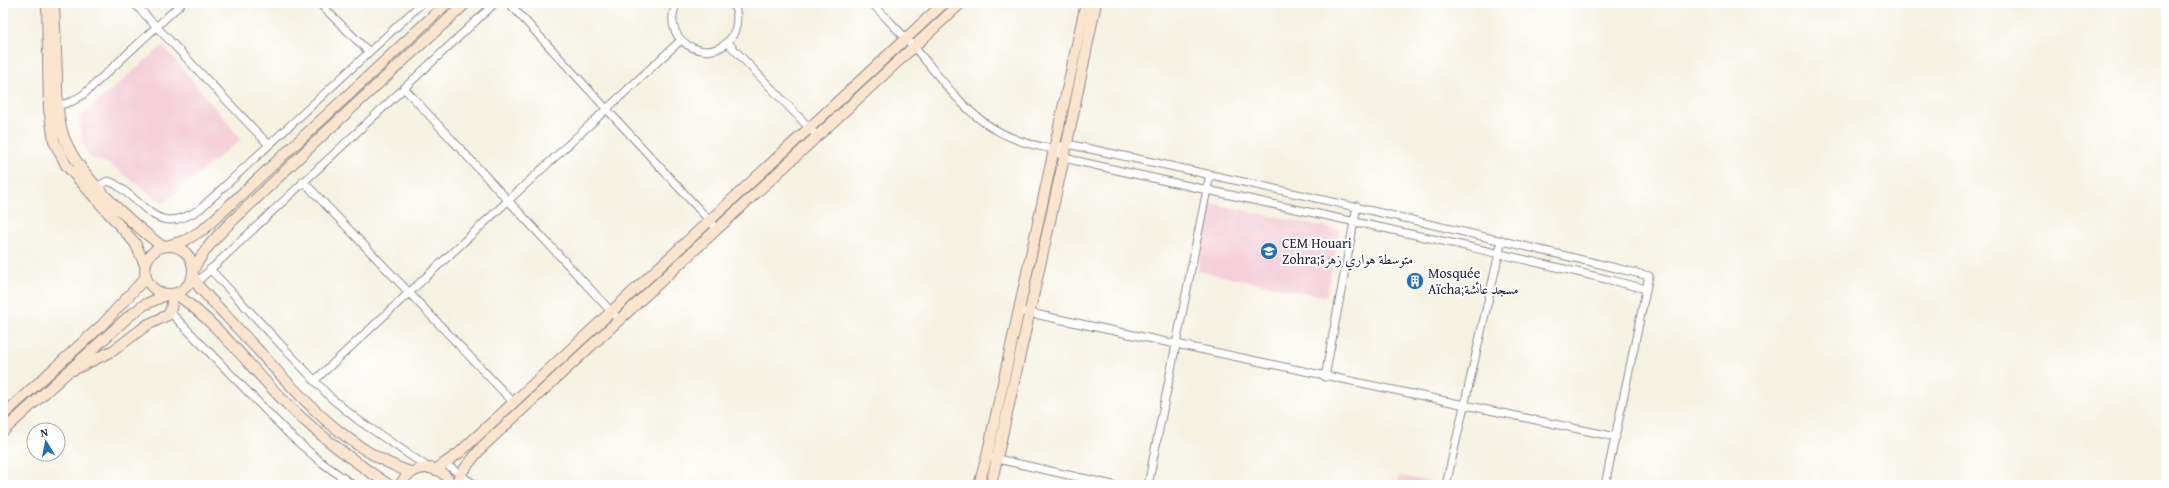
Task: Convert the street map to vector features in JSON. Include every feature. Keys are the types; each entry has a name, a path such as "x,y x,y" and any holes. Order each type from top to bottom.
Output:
{"street":[{"path":"47,3 54,141 66,165 127,232 135,243 145,265 146,277 151,287 172,294 189,303 312,428 341,451 389,485"},
{"path":"54,3 53,108 66,143 75,160 97,186 139,228 165,246 182,249 188,254 193,278 199,287 303,400 338,430 371,454 390,465 410,472"},
{"path":"134,3 269,145"},
{"path":"53,108 73,101 84,94 182,3"},
{"path":"320,3 369,52"},
{"path":"97,186 108,181 115,184 160,218 171,221 180,220 200,209 422,3"},
{"path":"145,265 153,252 165,246 186,240 204,229 447,3"},
{"path":"193,278 207,247 246,208 466,3"},
{"path":"3,431 128,317 144,306 172,294 193,278 210,269 495,3"},
{"path":"509,3 717,229"},
{"path":"677,3 672,20 675,31 681,40 688,46 698,50 713,49 727,42 733,34 737,14 733,3"},
{"path":"872,3 913,47 964,107 984,124 1030,146 1055,149 1067,144 1357,206 1650,276 1605,485"},
{"path":"400,485 410,472 419,468 432,469 459,453 944,3"},
{"path":"456,485 460,475 482,447 961,3"},
{"path":"979,485 987,456 1086,3"},
{"path":"991,485 1064,158 1096,3"},
{"path":"314,381 410,294 508,200 681,40"},
{"path":"727,42 817,136"},
{"path":"404,88 619,320"},
{"path":"1055,149 1064,158 1207,191 1501,253 1646,289"},
{"path":"1148,485 1210,174"},
{"path":"303,181 513,402"},
{"path":"1325,377 1357,206"},
{"path":"1446,485 1463,406 1501,253 1502,240"},
{"path":"210,269 314,381 358,420 445,476 451,485"},
{"path":"3,415 102,325 146,277"},
{"path":"64,375 114,350 147,325 165,317 170,312 172,294"},
{"path":"1019,311 1325,377 1616,437"},
{"path":"170,312 291,436 321,462 353,485"},
{"path":"987,456 1113,485"},
{"path":"444,463 475,485"}],"shaded area":[{"path":"163,45 241,139 163,203 109,164 91,158 82,143 79,118"},
{"name":"CEM Houari Zohra;متوسطة هواري زهرة","path":"1210,203 1340,230 1326,297 1197,271"},
{"path":"1399,476 1440,483 1439,485 1397,485"}],"place":[{"name":"CEM Houari Zohra;متوسطة هواري زهرة","path":"1269,251"},
{"name":"Mosquée Aïcha;مسجد عائشة","path":"1415,281"}]}
